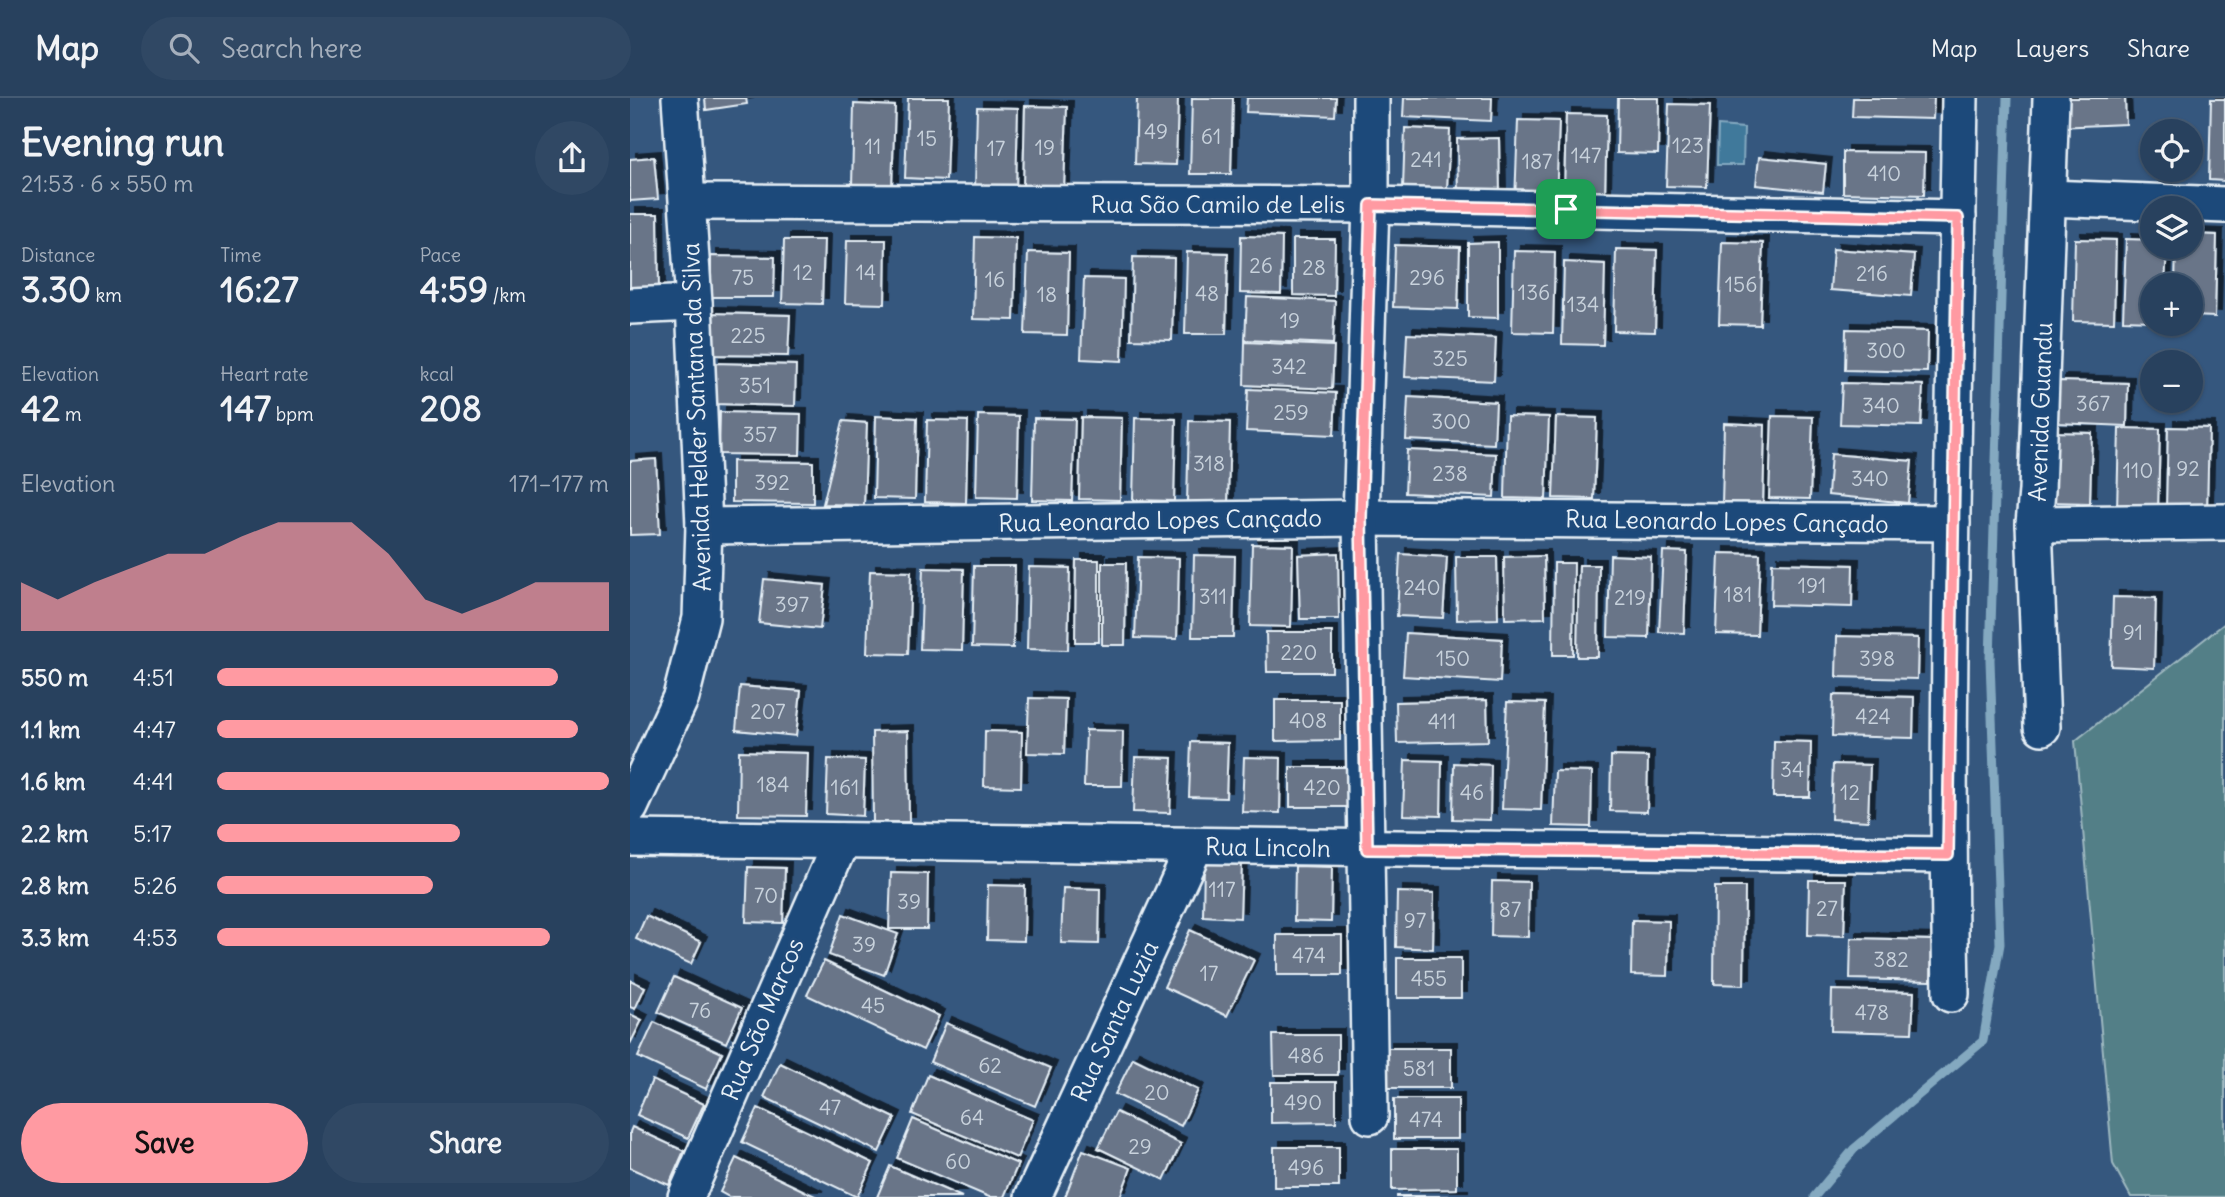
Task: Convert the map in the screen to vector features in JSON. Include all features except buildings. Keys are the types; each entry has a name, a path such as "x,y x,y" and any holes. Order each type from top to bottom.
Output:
{"street":[{"name":"Avenida Helder Santana da Silva","path":"630,807 681,697 701,618 704,526 694,303 680,98"},
{"path":"1370,1116 1361,518 1371,205 1371,98"},
{"path":"1951,994 1948,855 1960,98"},
{"name":"Avenida Guandu","path":"2042,727 2034,524 2051,98"},
{"path":"2048,198 2225,205"},
{"name":"Rua São Camilo de Lelis","path":"688,202 1371,205 1958,218"},
{"path":"630,306 694,303"},
{"name":"Rua Leonardo Lopes Cançado","path":"704,526 1361,518 1952,523"},
{"path":"2034,524 2225,522"},
{"name":"Rua Lincoln","path":"630,838 1948,855"},
{"name":"Rua São Marcos","path":"686,1197 841,841"},
{"name":"Rua Santa Luzia","path":"1033,1197 1195,846"}],"green space":[{"path":"2225,623 2225,1197 2131,1197 2113,1164 2075,741"}],"water":[{"path":"1718,126 1744,128 1743,165 1717,165"}],"waterway":[{"path":"1814,1197 1854,1149 1983,1041 2000,944 1990,660 2007,98"}],"route":[{"path":"1371,205 1566,209 1958,218 1948,855 1367,849 1361,518 1371,205"}]}
